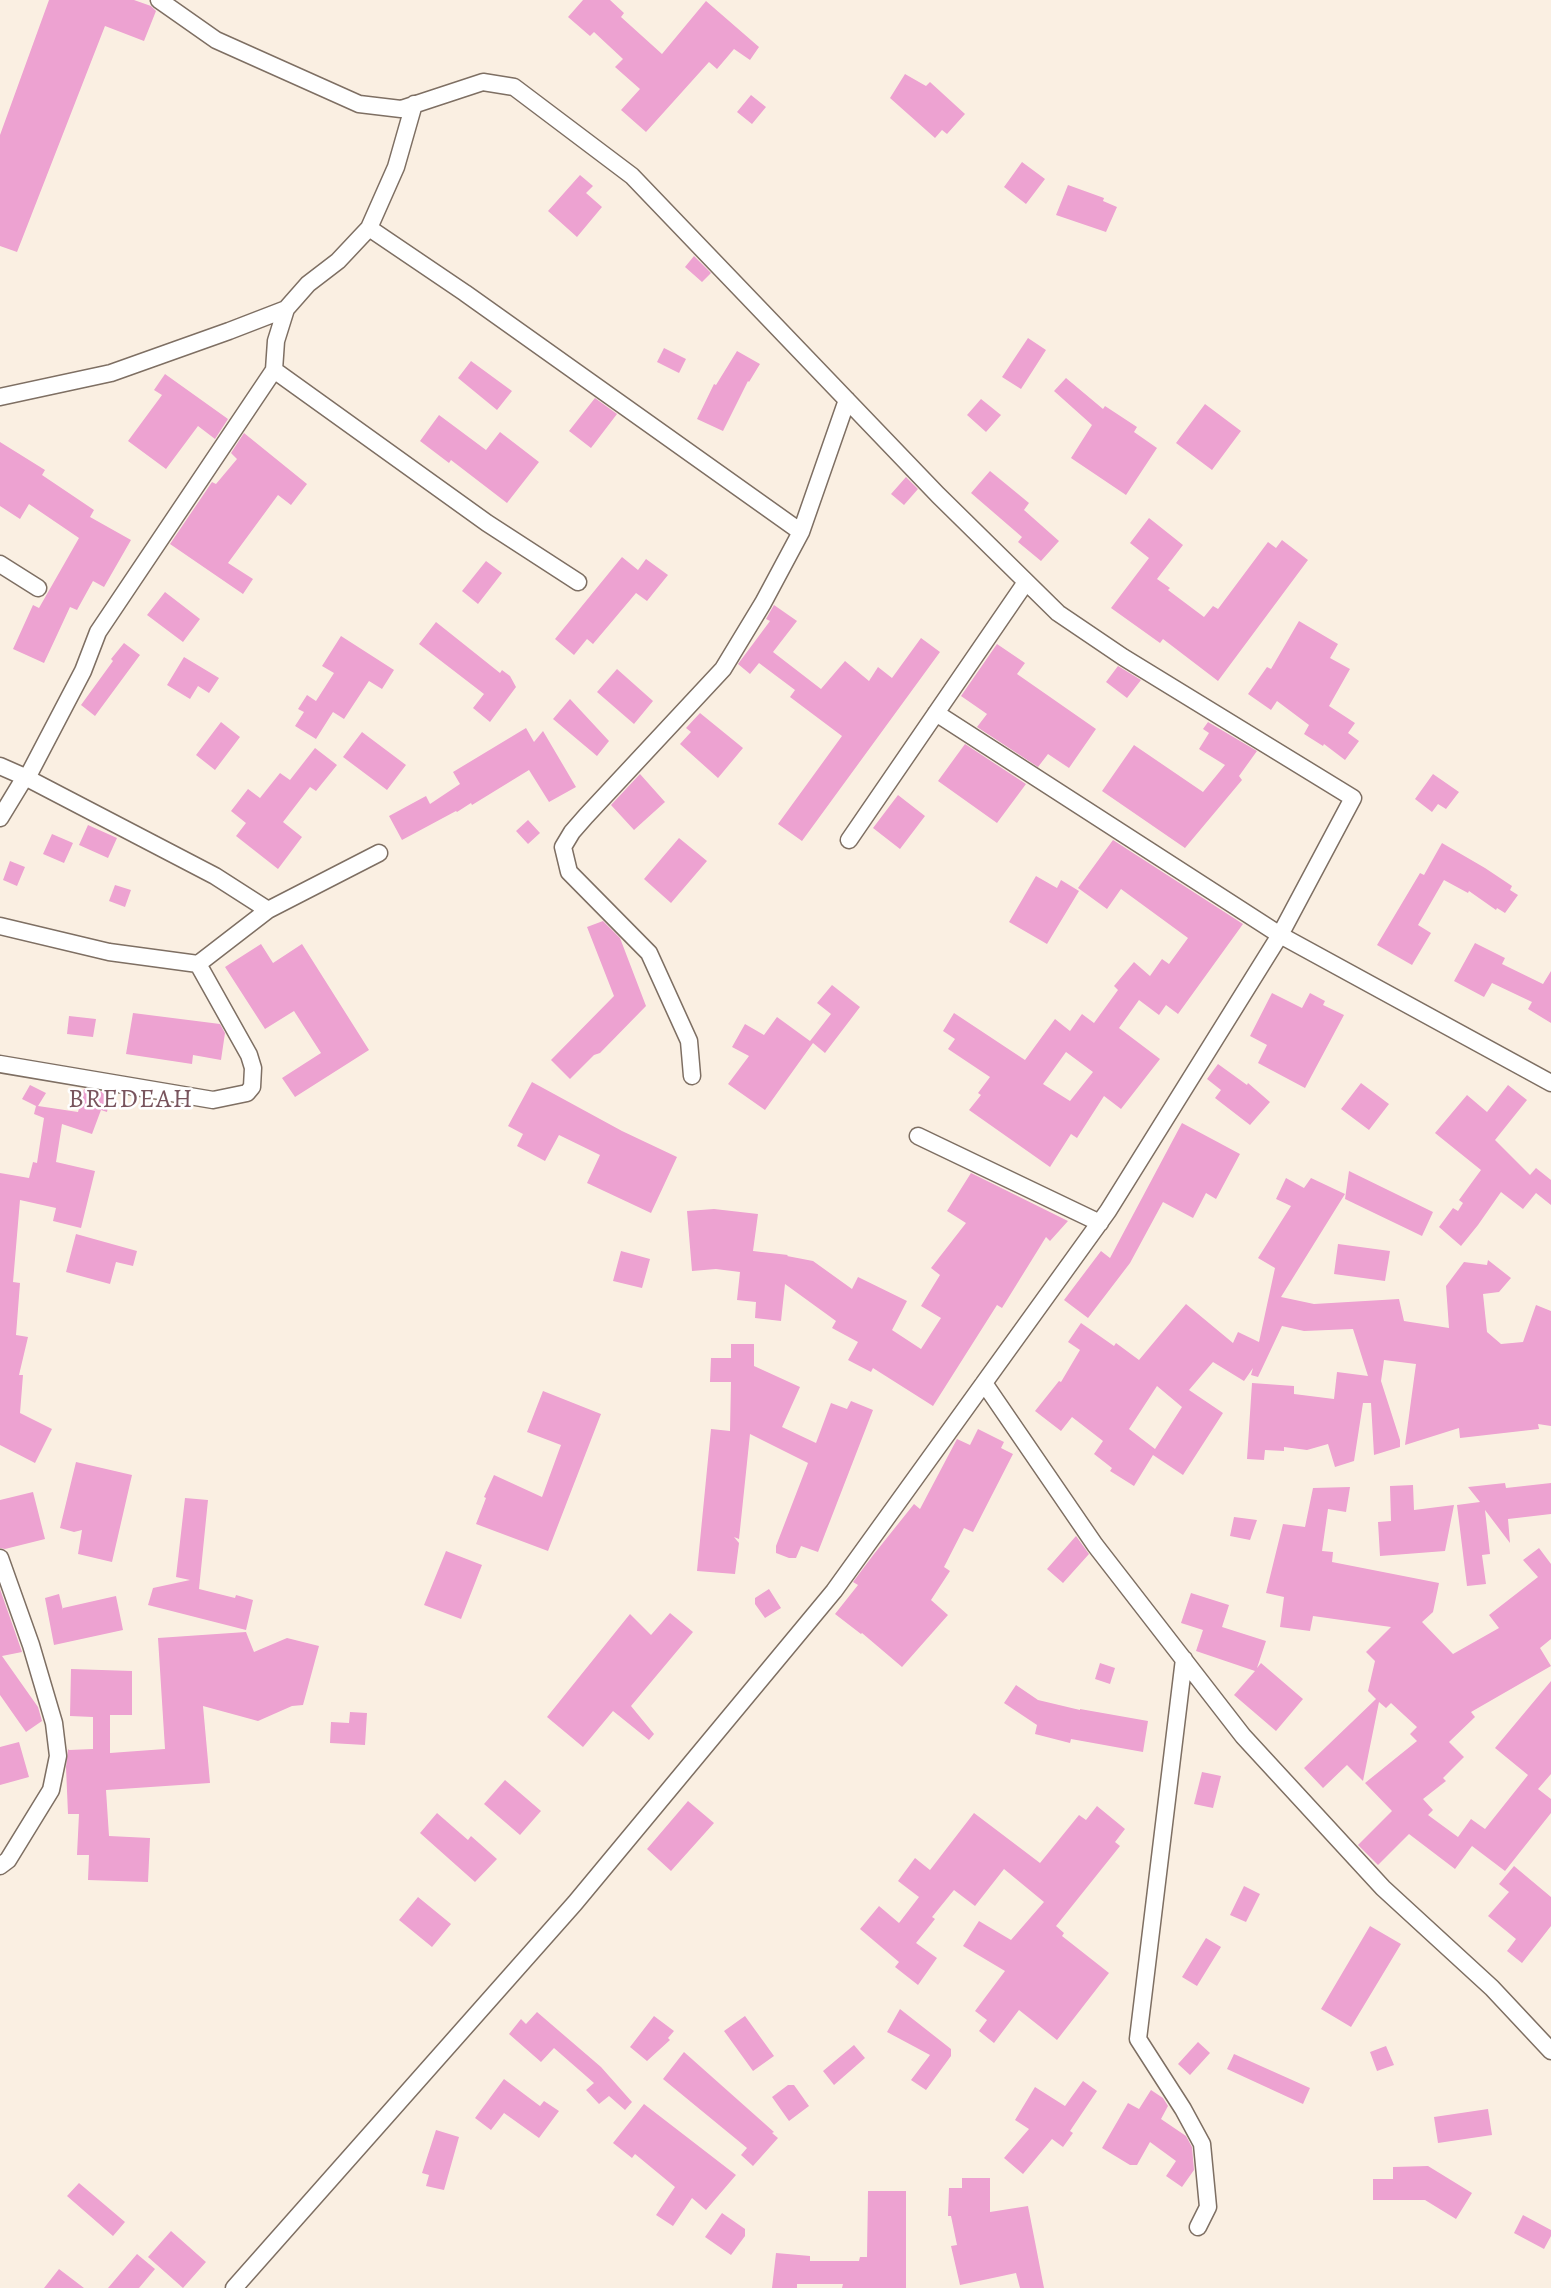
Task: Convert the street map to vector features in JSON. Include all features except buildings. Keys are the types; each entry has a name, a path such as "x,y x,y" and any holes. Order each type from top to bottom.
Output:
{"street":[{"path":"159,0 216,40 359,104 401,109 483,82 514,87 632,176 847,400 1058,613 1123,657 1353,798 1280,935 1100,1223 834,1591 575,1903 234,2288"},
{"path":"0,818 26,778 83,671 98,632 274,370 276,341 286,309 308,284 338,261 369,228 396,167 414,104"},
{"path":"369,228 465,293 801,532"},
{"path":"0,397 111,373 286,309"},
{"path":"274,370 488,523 578,582"},
{"path":"692,1076 689,1041 649,953 569,872 563,847 586,816 723,669 763,603 801,532 847,400"},
{"path":"0,564 38,588"},
{"path":"849,840 1026,582"},
{"path":"936,713 1280,935 1551,1083"},
{"path":"0,766 215,876 268,910"},
{"path":"0,926 109,952 198,964 268,910 379,853"},
{"path":"0,1064 213,1100 247,1093 252,1087 253,1068 249,1055 198,964"},
{"path":"918,1136 1100,1223"},
{"path":"984,1383 1095,1545 1244,1736 1311,1812 1383,1888 1492,1988 1551,2051"},
{"path":"0,1558 31,1645 54,1723 58,1756 51,1790 8,1860 0,1866"},
{"path":"1184,1659 1138,2040 1183,2109 1202,2144 1208,2206 1198,2227"}],"district":[{"name":"BREDEAH","path":"131,1101"}]}
